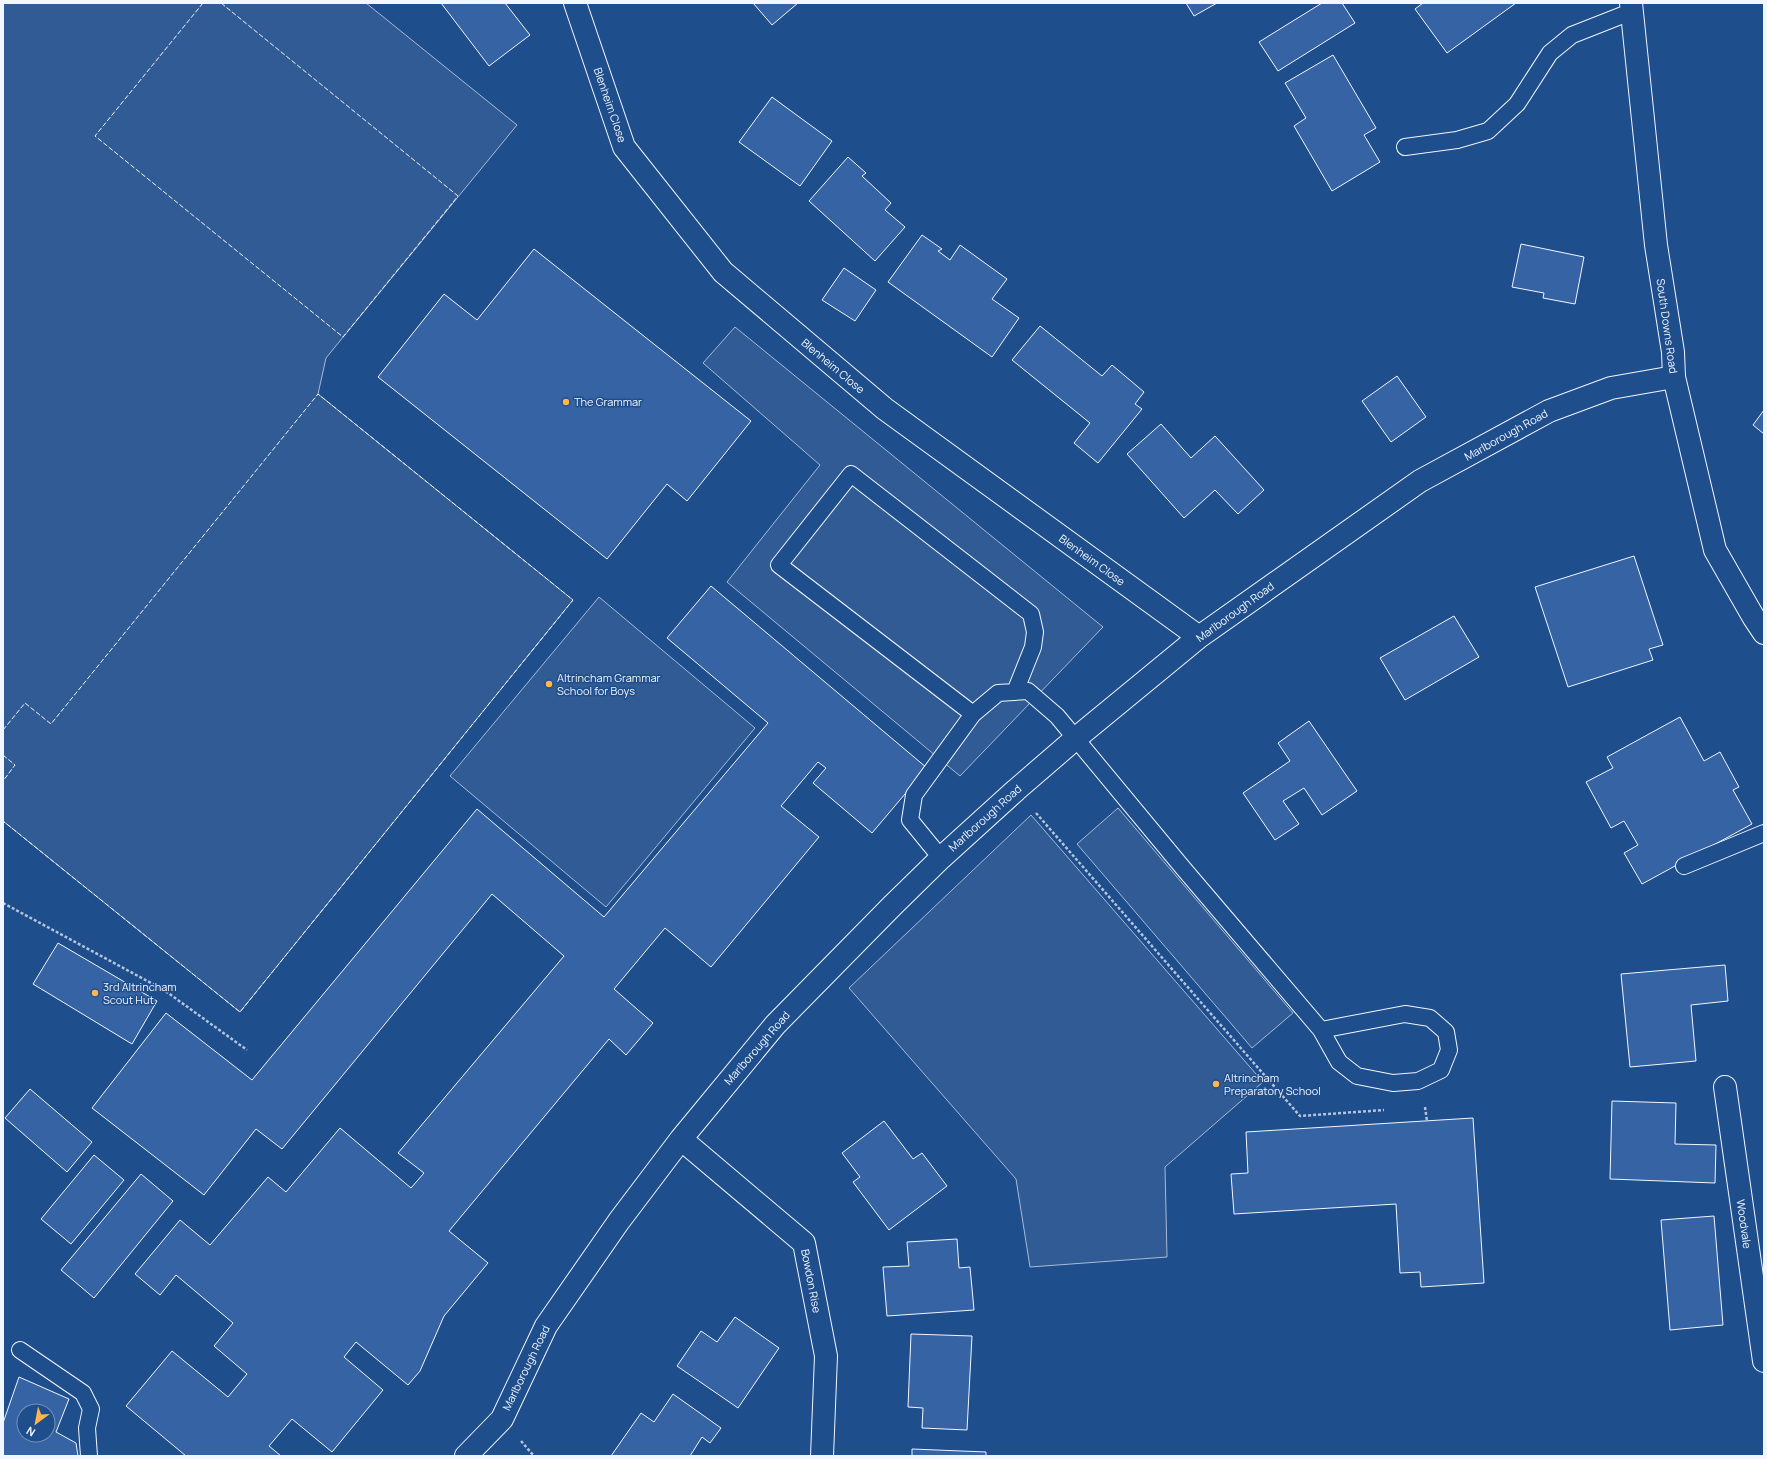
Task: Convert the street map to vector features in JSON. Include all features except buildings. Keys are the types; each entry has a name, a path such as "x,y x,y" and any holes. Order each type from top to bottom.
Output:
{"street":[{"name":"Blenheim Close","path":"575,3 624,147 723,272 885,409 1199,638"},
{"name":"South Downs Road","path":"1632,7 1656,245 1673,352 1674,377 1715,550 1764,633"},
{"name":"Marlborough Road","path":"466,1456 502,1419 546,1326 618,1221 681,1139 776,1025 942,858 1016,790 1075,739 1199,638 1420,481 1548,411 1611,388 1674,377"},
{"name":"Woodvale","path":"1725,1087 1764,1361"},
{"name":"Bowdon Rise","path":"681,1139 804,1243 826,1356 822,1456"}],"lane":[{"path":"1405,147 1457,140 1488,131 1517,104 1550,52 1572,35 1632,7"},
{"path":"974,714 779,565 851,474 1031,614 1035,632 1032,647 1015,692"},
{"path":"942,858 910,820 914,795 974,714 998,693 1028,691 1057,716 1321,1030 1339,1062 1357,1076 1393,1083 1418,1081 1441,1070 1449,1050 1446,1032 1430,1018 1405,1014 1321,1030"},
{"path":"1684,866 1764,833"},
{"path":"20,1350 83,1393 90,1409 87,1428 89,1456"}],"path":[{"path":"1016,790 1300,1116 1387,1110"},
{"path":"3,903 164,990 247,1050"},
{"path":"1418,1108 1426,1107 1427,1121"}],"shaded area":[{"path":"3,3 366,3 517,125 326,358 318,394 573,600 240,1012 3,821"},
{"path":"735,327 1103,627 960,776 727,582 820,465 703,363"},
{"path":"599,597 755,728 606,907 450,776"},
{"path":"1118,808 1293,1013 1252,1048 1077,844"},
{"path":"1031,815 1263,1082 1165,1167 1167,1257 1030,1267 1016,1179 849,988"}],"fence":[{"path":"203,3 95,136 343,337 458,196 221,3"},
{"path":"3,730 25,703 51,724 318,394 573,600 240,1012 3,821"},
{"path":"3,755 15,765 3,781"}],"place":[{"name":"The Grammar","path":"566,402"},
{"name":"Altrincham Grammar School for Boys","path":"549,684"},
{"name":"3rd Altrincham Scout Hut","path":"95,993"},
{"name":"Altrincham Preparatory School","path":"1216,1084"}]}
